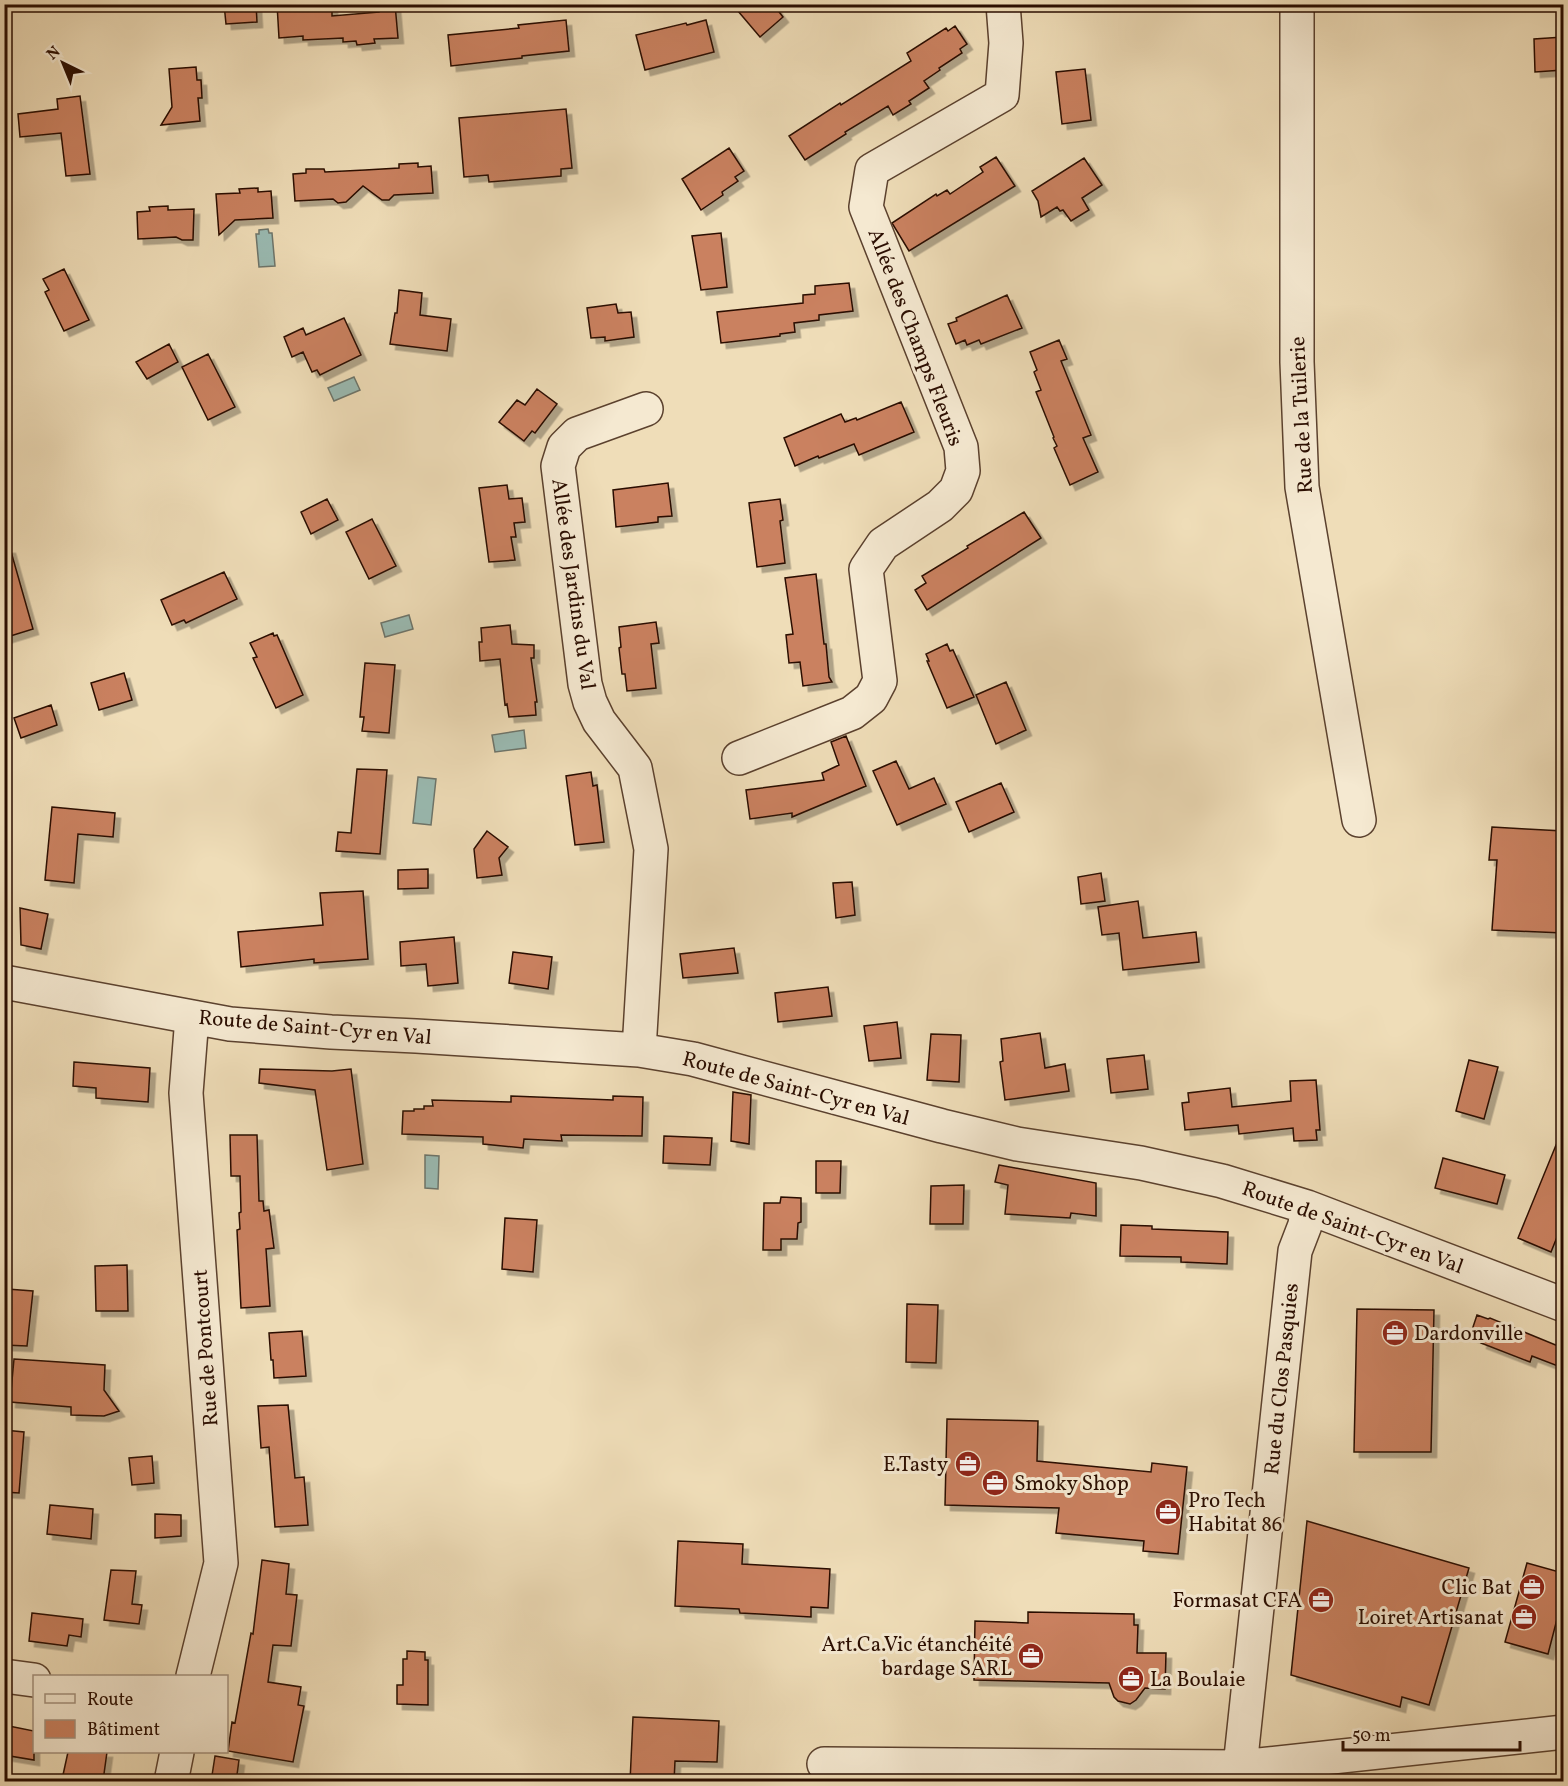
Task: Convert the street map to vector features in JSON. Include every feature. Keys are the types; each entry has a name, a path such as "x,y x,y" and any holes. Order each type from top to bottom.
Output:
{"street":[{"name":"Allée des Champs Fleuris","path":"739,758 852,713 871,698 880,681 866,568 883,544 940,506 956,490 963,471 961,447 866,207 872,170 1002,95 1006,43 1003,4"},
{"name":"Rue de la Tuilerie","path":"1297,4 1297,362 1302,488 1359,820"},
{"name":"Allée des Jardins du Val","path":"639,1050 651,849 635,768 599,721 590,702 558,466 564,447 577,434 646,409"},
{"name":"Route de Saint-Cyr en Val","path":"4,982 230,1024 639,1050 693,1059 1017,1144 1141,1163 1222,1181 1307,1207 1563,1305"},
{"name":"Rue de Pontcourt","path":"192,1017 186,1093 221,1563 193,1675"},
{"name":"Rue du Clos Pasquies","path":"1240,1767 1295,1251 1305,1225 1307,1207"},
{"path":"4,1676 33,1680"},
{"path":"824,1764 1240,1767 1563,1732"},
{"path":"171,1782 177,1753"}],"water":[{"path":"268,229 269,233 272,233 275,266 259,267 256,234 259,234 259,230"},
{"path":"354,377 360,390 334,401 328,388"},
{"path":"409,615 413,629 385,637 381,623"},
{"path":"524,730 526,748 495,752 492,735"},
{"path":"418,777 436,779 431,825 413,823"},
{"path":"425,1155 439,1156 438,1189 425,1188"}],"building":[{"path":"224,4 256,4 257,22 226,24"},
{"path":"277,4 286,4 293,10 332,7 332,16 379,12 388,4 395,4 398,38 374,39 375,43 357,45 356,41 343,42 343,38 303,40 303,36 279,38"},
{"path":"732,4 773,4 783,17 760,37"},
{"path":"566,20 569,51 451,66 448,35 519,28 518,25"},
{"path":"706,20 714,52 645,70 636,35"},
{"path":"955,26 967,44 960,49 962,53 924,81 929,88 909,101 911,104 893,115 888,106 805,160 789,136 911,61 907,53 946,28 948,31"},
{"path":"1563,37 1563,70 1535,72 1534,39"},
{"path":"196,67 197,80 201,80 202,98 198,98 200,121 161,125 172,107 169,69"},
{"path":"1085,69 1091,120 1062,124 1056,72"},
{"path":"80,96 90,174 66,176 61,133 20,137 18,114 58,109 57,99"},
{"path":"566,109 572,168 561,169 561,176 489,182 488,175 464,177 459,118"},
{"path":"729,148 744,171 735,177 738,181 722,192 723,195 701,210 682,179"},
{"path":"996,157 1015,186 909,251 892,223 936,194 937,196 947,190 950,194 983,172 980,167"},
{"path":"1084,158 1102,185 1082,198 1089,210 1071,221 1063,210 1060,211 1057,207 1041,217 1038,201 1032,191"},
{"path":"418,163 418,167 431,166 433,193 394,195 389,200 382,200 363,186 346,202 338,203 333,199 295,201 293,174 306,173 306,169 324,169 325,172 365,170 399,168 399,164"},
{"path":"258,188 258,192 271,191 273,218 235,220 219,235 216,194 240,193 239,189"},
{"path":"168,206 168,210 194,209 193,240 182,240 176,237 138,239 137,212 150,211 149,207"},
{"path":"721,233 727,287 701,290 692,236"},
{"path":"64,269 89,320 64,331 45,292 49,290 43,279"},
{"path":"849,283 853,311 819,315 819,320 794,323 795,332 780,334 780,336 721,343 717,312 803,303 803,295 815,294 815,286"},
{"path":"399,290 422,293 420,315 451,319 447,351 390,344 395,313 397,313"},
{"path":"1007,295 1022,328 981,344 979,340 967,345 965,340 956,344 948,324 957,321 956,318"},
{"path":"616,304 618,313 631,312 634,337 605,341 605,337 591,338 587,308"},
{"path":"344,318 361,355 320,375 317,370 312,372 303,352 292,357 284,337 303,328 306,335"},
{"path":"1059,340 1067,359 1061,361 1091,435 1083,438 1098,472 1070,485 1054,448 1057,446 1036,392 1041,390 1030,352"},
{"path":"169,344 178,362 147,379 136,362"},
{"path":"208,354 235,407 208,420 182,367"},
{"path":"537,389 557,404 535,433 532,431 524,441 499,422 517,400 525,405"},
{"path":"901,402 914,432 859,455 854,444 795,466 784,438 841,414 845,422 856,418 857,420"},
{"path":"668,483 672,516 658,517 658,522 616,527 613,490"},
{"path":"507,485 509,499 522,498 525,522 514,523 516,537 511,537 515,560 489,562 479,488"},
{"path":"327,499 338,520 311,534 301,512"},
{"path":"780,499 785,563 757,567 749,503"},
{"path":"1024,512 1041,538 927,610 915,590 926,583 922,576"},
{"path":"372,519 396,566 369,579 346,532"},
{"path":"4,548 10,548 33,629 4,638"},
{"path":"224,572 237,599 186,623 184,620 172,625 161,600"},
{"path":"816,574 824,644 826,644 829,677 832,682 803,686 800,662 789,663 786,635 793,634 785,578"},
{"path":"656,622 659,643 651,644 656,688 627,691 625,674 622,674 619,627"},
{"path":"510,625 512,644 534,645 534,658 531,658 537,702 535,702 536,715 509,717 507,704 505,705 500,659 480,661 481,628"},
{"path":"273,633 274,636 277,635 303,695 276,708 253,658 257,657 250,643"},
{"path":"947,644 950,651 953,650 974,697 947,708 926,654"},
{"path":"365,663 395,665 389,733 362,731 364,717 360,717"},
{"path":"124,673 132,700 99,710 91,683"},
{"path":"1006,682 1026,730 996,744 976,695"},
{"path":"51,705 57,725 21,738 14,718"},
{"path":"846,736 866,786 792,817 792,813 750,819 746,790 824,780 822,773 839,765 831,742"},
{"path":"896,761 909,789 934,778 946,804 897,825 873,771"},
{"path":"357,769 387,770 380,854 336,851 338,832 351,833"},
{"path":"591,772 593,786 597,785 604,842 575,845 566,776"},
{"path":"1001,783 1014,812 969,832 956,802"},
{"path":"52,807 115,813 113,837 78,834 74,883 45,880"},
{"path":"1492,827 1563,831 1563,933 1492,930 1497,860 1489,860"},
{"path":"487,831 508,847 499,858 502,875 477,878 474,849"},
{"path":"428,869 428,888 398,889 398,870"},
{"path":"1101,873 1105,901 1081,904 1078,877"},
{"path":"852,882 855,915 836,918 833,883"},
{"path":"363,891 368,959 314,963 314,959 241,967 238,932 323,925 320,893"},
{"path":"1138,901 1143,938 1196,932 1199,962 1123,970 1119,933 1102,935 1098,907"},
{"path":"20,908 48,914 41,949 21,945"},
{"path":"454,937 458,983 428,986 426,964 401,966 400,942"},
{"path":"734,948 738,973 683,978 680,954"},
{"path":"513,952 552,957 548,989 509,983"},
{"path":"828,987 832,1016 778,1022 775,993"},
{"path":"897,1022 901,1058 869,1061 864,1026"},
{"path":"1040,1033 1045,1068 1065,1064 1069,1091 1005,1100 1000,1062 1003,1061 1001,1039"},
{"path":"931,1034 961,1035 959,1082 927,1080"},
{"path":"1144,1055 1148,1089 1111,1093 1107,1059"},
{"path":"1469,1060 1498,1067 1484,1119 1456,1111"},
{"path":"74,1062 150,1068 148,1102 96,1098 96,1088 73,1086"},
{"path":"260,1069 332,1071 351,1069 363,1164 327,1170 315,1090 259,1083"},
{"path":"1316,1080 1320,1130 1316,1130 1317,1140 1294,1141 1293,1128 1239,1134 1238,1125 1185,1130 1182,1103 1189,1102 1188,1093 1230,1088 1232,1107 1291,1101 1290,1081"},
{"path":"733,1092 751,1095 749,1144 731,1141"},
{"path":"511,1096 613,1100 613,1096 643,1097 642,1136 561,1135 562,1141 524,1139 523,1148 483,1144 483,1137 402,1134 403,1111 414,1111 414,1109 424,1109 424,1106 433,1106 432,1100 511,1102"},
{"path":"1563,1128 1563,1222 1551,1252 1518,1238"},
{"path":"230,1135 257,1135 259,1201 263,1201 264,1211 269,1210 274,1248 266,1249 270,1306 241,1308 237,1230 240,1229 239,1213 241,1212 240,1176 231,1176"},
{"path":"664,1136 712,1138 710,1165 663,1163"},
{"path":"1443,1158 1505,1175 1497,1204 1435,1188"},
{"path":"816,1161 841,1161 840,1193 816,1193"},
{"path":"999,1165 1096,1183 1096,1216 1071,1213 1070,1218 1005,1214 1008,1185 995,1182"},
{"path":"964,1185 963,1224 930,1224 931,1186"},
{"path":"781,1197 801,1198 801,1222 798,1223 797,1239 781,1239 781,1250 763,1250 764,1203 780,1203"},
{"path":"505,1218 537,1220 533,1272 502,1269"},
{"path":"1121,1225 1152,1226 1152,1229 1228,1232 1227,1264 1181,1262 1181,1257 1120,1256"},
{"path":"127,1265 128,1311 96,1311 95,1266"},
{"path":"7,1289 33,1291 27,1346 4,1345"},
{"path":"907,1304 938,1305 936,1363 906,1362"},
{"path":"1357,1309 1434,1310 1431,1452 1354,1452"},
{"path":"1477,1315 1490,1318 1563,1348 1563,1368 1532,1356 1530,1362 1481,1343 1482,1339 1470,1336"},
{"path":"302,1331 306,1376 274,1378 269,1333"},
{"path":"14,1359 105,1365 104,1390 119,1411 104,1416 71,1415 71,1407 10,1402"},
{"path":"288,1405 295,1478 304,1477 308,1525 275,1527 269,1447 261,1448 258,1406"},
{"path":"947,1419 1038,1421 1037,1461 1151,1472 1152,1463 1187,1467 1178,1554 1143,1551 1144,1541 1056,1533 1059,1508 945,1505"},
{"path":"4,1430 24,1432 19,1493 4,1492"},
{"path":"152,1456 154,1483 132,1485 129,1458"},
{"path":"50,1505 93,1509 91,1539 47,1534"},
{"path":"155,1514 181,1515 181,1536 155,1538"},
{"path":"1307,1521 1469,1568 1429,1705 1402,1697 1400,1707 1291,1675"},
{"path":"678,1541 743,1544 742,1564 830,1569 828,1608 811,1607 811,1617 740,1613 739,1609 675,1606"},
{"path":"262,1560 289,1564 286,1594 297,1595 291,1646 273,1645 268,1682 301,1687 298,1705 304,1706 293,1762 228,1751 251,1633 253,1634"},
{"path":"1527,1563 1563,1573 1563,1596 1548,1654 1505,1642"},
{"path":"111,1570 136,1571 132,1604 142,1605 139,1624 104,1620"},
{"path":"1028,1612 1134,1614 1134,1625 1138,1625 1137,1653 1166,1653 1165,1689 1145,1688 1130,1704 1118,1701 1114,1697 1109,1683 974,1680 975,1621 1028,1623"},
{"path":"32,1613 83,1619 81,1637 69,1635 67,1646 29,1641"},
{"path":"407,1651 425,1652 425,1660 428,1660 428,1705 397,1704 397,1685 403,1685 403,1659 407,1659"},
{"path":"633,1717 719,1721 717,1762 675,1761 674,1782 630,1782"},
{"path":"4,1725 33,1731 34,1760 4,1755"},
{"path":"68,1753 107,1753 103,1781 63,1775"},
{"path":"215,1756 239,1760 236,1782 211,1782"}],"place":[{"name":"Dardonville","path":"1395,1333"},
{"name":"E.Tasty","path":"968,1464"},
{"name":"Smoky Shop","path":"995,1483"},
{"name":"Pro Tech Habitat 86","path":"1168,1512"},
{"name":"Clic Bat","path":"1532,1587"},
{"name":"Formasat CFA","path":"1321,1600"},
{"name":"Loiret Artisanat","path":"1524,1617"},
{"name":"Art.Ca.Vic étanchéité bardage SARL","path":"1031,1656"},
{"name":"La Boulaie","path":"1131,1679"}]}
